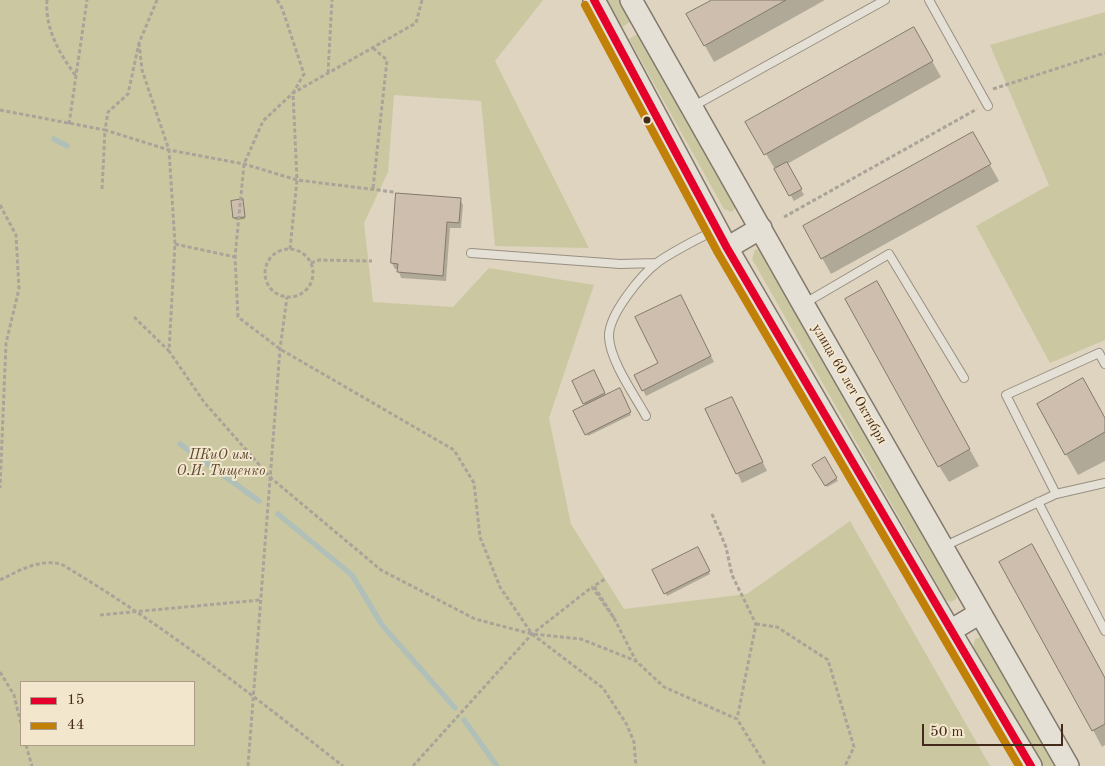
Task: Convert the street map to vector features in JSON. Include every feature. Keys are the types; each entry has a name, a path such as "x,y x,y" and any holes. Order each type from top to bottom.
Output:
{"main road":[{"path":"594,0 716,229 950,631 1031,766"},
{"name":"улица 60 лет Октября","path":"631,0 690,108 761,228 1068,766"},
{"path":"727,248 761,228"},
{"path":"950,631 980,613"}],"lane":[{"path":"690,108 885,0"},
{"path":"929,0 987,104"},
{"path":"646,416 611,351 609,336 613,318 629,294 657,263 716,229"},
{"path":"471,253 620,264 657,263"},
{"path":"803,304 889,254 964,378"},
{"path":"1056,494 1006,395 1099,353 1105,364"},
{"path":"943,547 1056,494 1105,483"},
{"path":"1038,502 1105,631"}],"path":[{"path":"47,0 51,32 59,54 76,76"},
{"path":"69,124 87,0"},
{"path":"102,189 105,130 108,112 128,94 139,43 157,0"},
{"path":"277,0 282,8 304,74 293,93 297,180 290,248"},
{"path":"328,73 332,0"},
{"path":"422,0 416,23 293,93 263,121 244,164 235,258 238,316 280,349 454,450 474,483 480,537 500,587 532,634 604,688 627,725 634,742 636,766"},
{"path":"139,43 142,70 169,150 176,244 169,350"},
{"path":"373,48 387,60 373,188"},
{"path":"980,93 1105,53"},
{"path":"784,217 987,104"},
{"path":"0,110 105,130 169,150 244,164 297,180 394,192"},
{"path":"0,205 16,235 20,289 6,343 0,488"},
{"path":"176,244 235,258"},
{"path":"290,248 303,253 311,263 313,277 311,284 300,294 286,297 272,290 265,275 265,267 274,253 290,248"},
{"path":"311,263 320,260 372,261"},
{"path":"248,766 255,697 260,600 280,349 286,297"},
{"path":"134,317 169,350 204,402 271,478 381,570 475,619 532,634 581,639 636,661 664,686 737,719 766,766"},
{"path":"712,514 726,547 732,574 756,624 737,719"},
{"path":"0,580 30,565 47,561 61,564 101,587 255,697 343,766"},
{"path":"606,579 594,586 614,618 636,661"},
{"path":"413,766 532,634 592,587 614,618"},
{"path":"100,616 217,606 260,600"},
{"path":"756,624 777,626 828,660 854,747 845,766"},
{"path":"0,672 14,695 20,720"},
{"path":"26,746 32,766"}],"green space":[{"name":"ПКиО им. О.И. Тищенко","path":"0,0 543,0 495,61 589,248 495,246 481,101 394,95 388,172 364,223 373,302 453,307 489,268 594,285 549,418 571,524 624,609 747,594 850,521 990,766 0,766"},
{"path":"606,0 621,0 633,20 622,27"},
{"path":"1105,12 1105,340 1050,363 976,226 1049,185 990,45"},
{"path":"641,32 737,207 731,212 724,209 629,39"},
{"path":"761,248 957,591 956,599 951,602 946,600 752,259 755,250"},
{"path":"981,637 985,640 1056,766 1040,766 973,648 975,639"}],"building":[{"path":"712,0 786,0 704,46 686,14"},
{"path":"914,27 933,61 764,155 745,122"},
{"path":"973,132 991,164 821,259 803,226"},
{"path":"787,162 802,189 789,196 774,169"},
{"path":"396,193 461,198 459,223 447,222 443,276 397,272 398,264 391,263"},
{"path":"243,199 245,217 233,218 231,201"},
{"path":"877,281 970,449 938,467 845,299"},
{"path":"681,295 711,356 642,391 634,375 658,363 635,317"},
{"path":"594,370 605,393 583,404 572,381"},
{"path":"1083,378 1105,418 1105,432 1065,455 1037,404"},
{"path":"620,388 631,412 585,435 573,411"},
{"path":"732,397 763,462 736,474 705,409"},
{"path":"825,457 837,478 825,486 812,465"},
{"path":"1032,544 1105,678 1105,724 1092,731 999,562"},
{"path":"698,547 710,571 664,594 652,570"}],"waterway":[{"path":"54,139 67,146"},
{"path":"180,444 259,501"},
{"path":"278,514 352,575 382,625 455,708"},
{"path":"464,720 497,766"}],"transit line":[{"name":"15","path":"594,0 727,248 1031,766"},
{"name":"44","path":"585,5 718,253 1019,766"}]}
